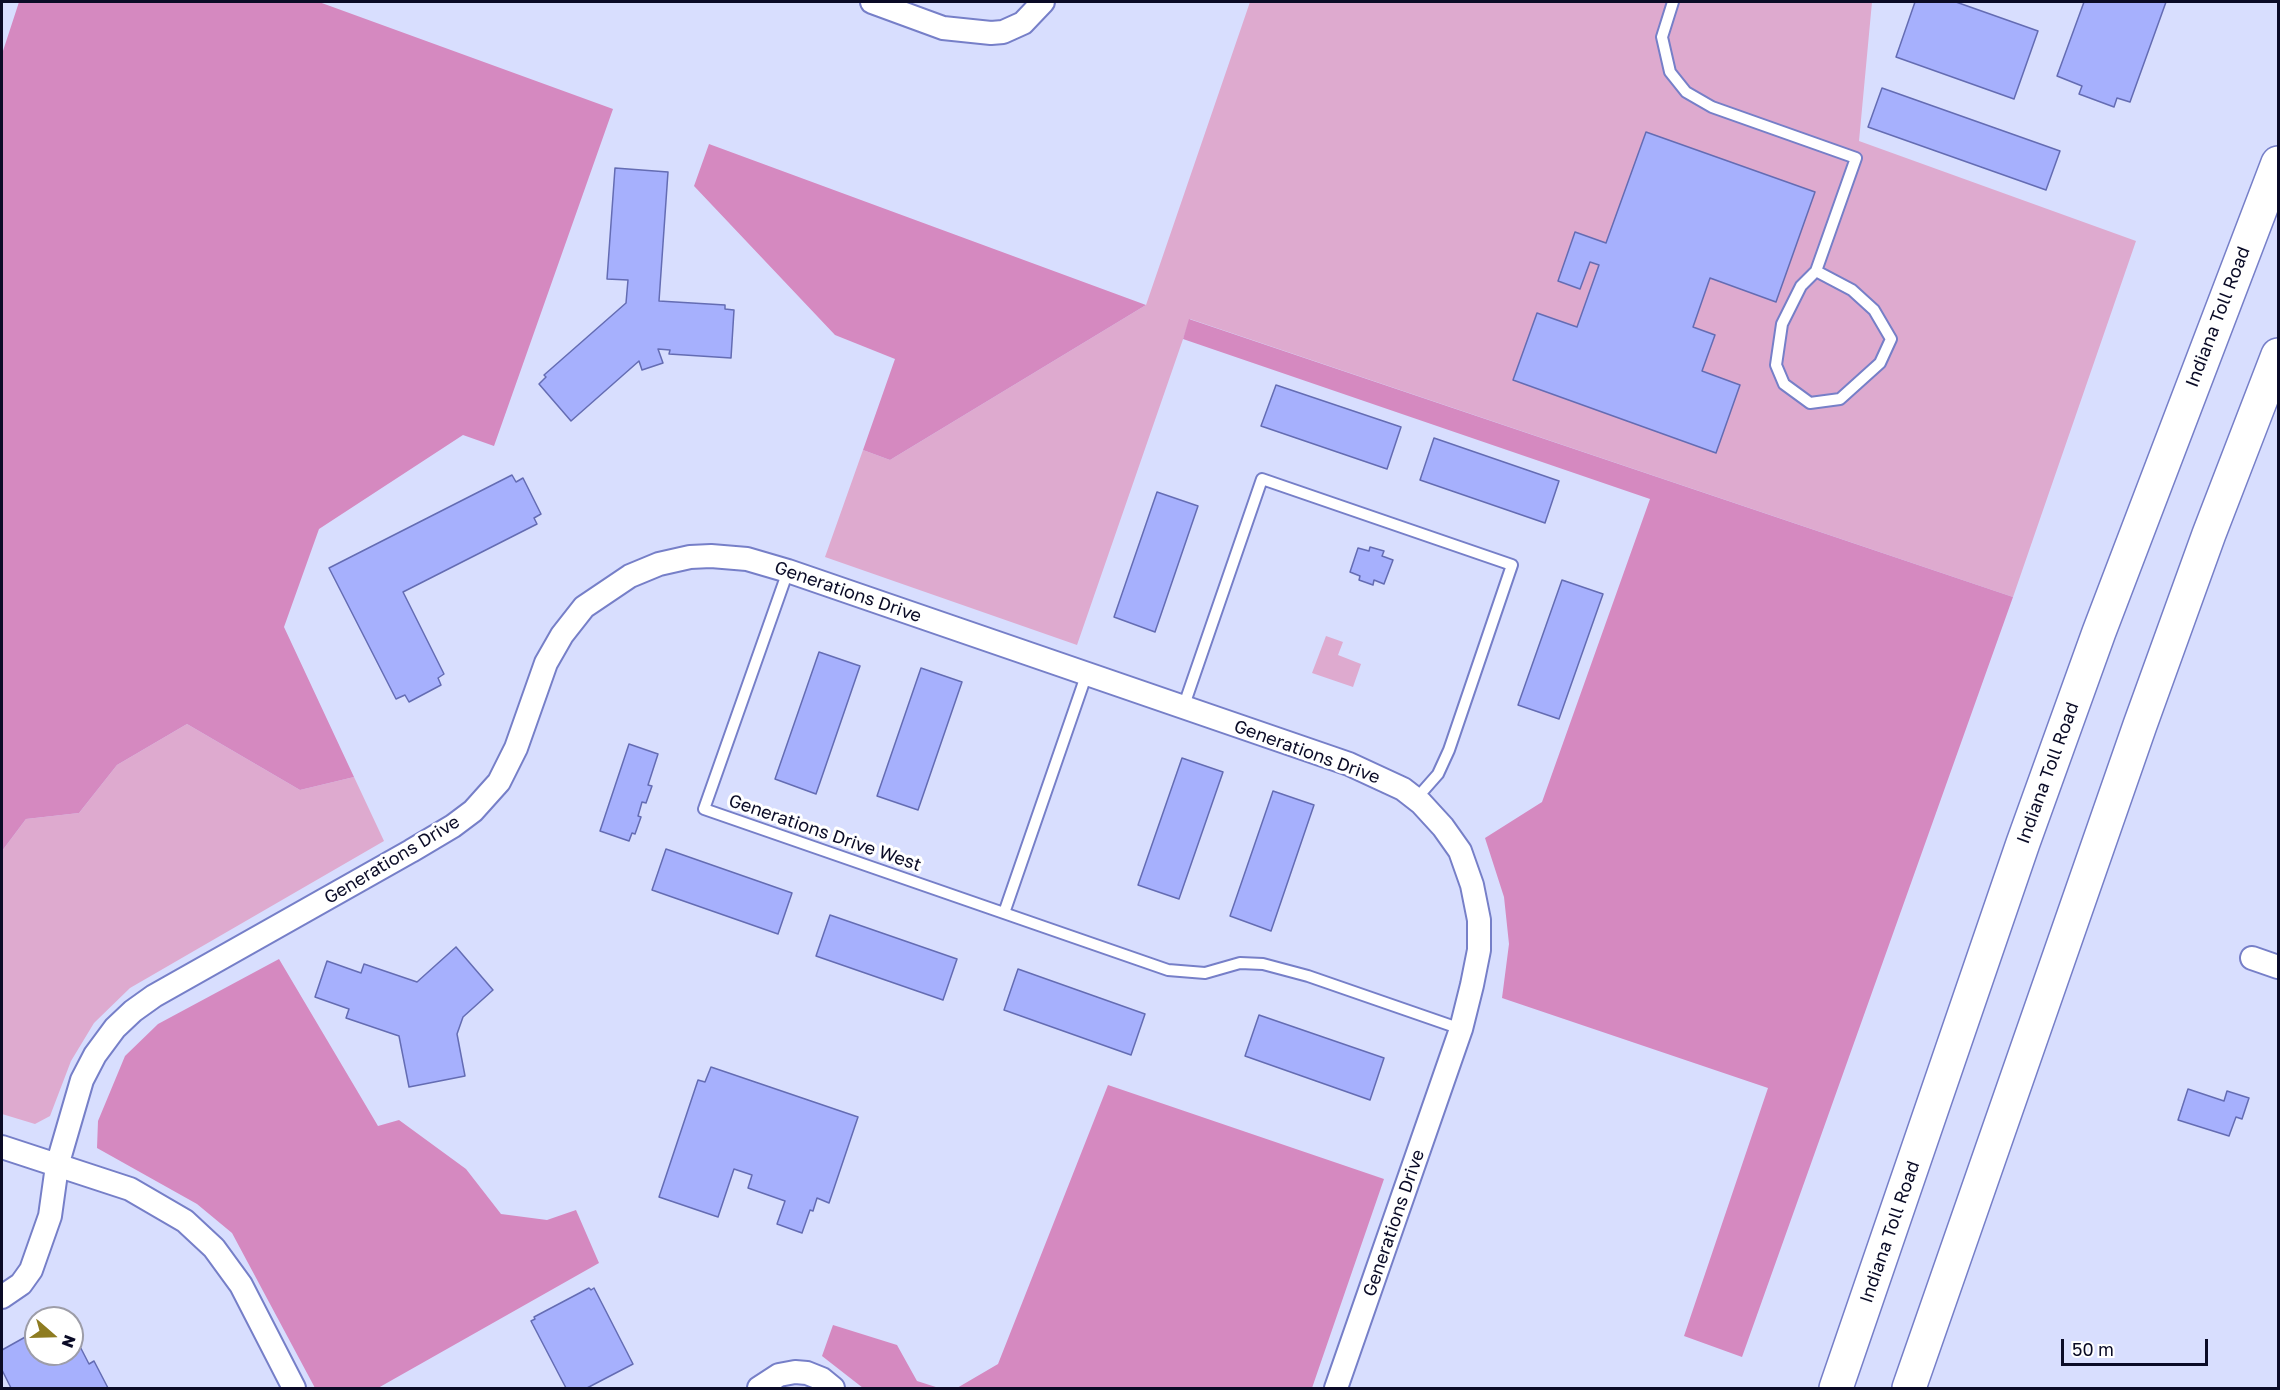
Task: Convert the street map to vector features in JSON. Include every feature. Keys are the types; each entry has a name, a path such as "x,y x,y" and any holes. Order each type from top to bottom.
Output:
{"highway":[{"name":"Indiana Toll Road","path":"1836,1389 2016,865 2099,632 2278,163"},
{"path":"1909,1389 2140,724 2209,534 2278,355"}],"street":[{"path":"872,2 943,27 991,33 1003,32 1023,23 1043,2"},
{"name":"Generations Drive","path":"2,1297 21,1284 31,1270 50,1216 57,1166 82,1080 95,1055 115,1028 133,1011 164,990 411,851 453,826 472,811 499,782 516,748 546,663 562,635 584,608 630,576 659,564 711,556 747,559 788,572 1349,764 1403,789 1443,827 1460,851 1472,885 1479,920 1479,950 1461,1029 1336,1389"},
{"path":"2252,958 2278,967"},
{"path":"2,1147 130,1189 185,1221 214,1248 241,1285 294,1389"},
{"path":"759,1389 779,1375 795,1372 807,1373 822,1379 833,1389"}],"lane":[{"path":"1673,2 1662,37 1670,72 1686,92 1712,107 1856,158 1816,271 1801,286 1782,324 1776,365 1784,384 1810,403 1840,399 1880,363 1891,339 1874,309 1852,290 1816,271"},
{"path":"1183,708 1262,479 1512,565 1449,750 1438,774 1416,800"},
{"name":"Generations Drive West","path":"788,572 704,809 1168,970 1205,973 1240,963 1263,964 1308,976 1461,1029"},
{"path":"1004,913 1087,674"}],"shaded area":[{"path":"19,2 319,2 613,109 494,446 463,435 319,529 284,627 354,777 300,790 187,724 117,765 79,813 26,819 2,851 2,54"},
{"path":"1250,2 1872,2 1859,141 2136,241 2013,597 1190,319 1077,645 825,557 863,450 890,460 1146,305"},
{"path":"709,144 1146,305 890,460 863,450 895,359 835,335 694,186"},
{"path":"1189,319 2013,597 1742,1357 1684,1336 1768,1088 1502,998 1509,944 1504,897 1485,838 1542,802 1650,499 1183,339"},
{"path":"1326,636 1343,642 1338,655 1361,664 1353,687 1312,673"},
{"path":"187,724 300,790 354,777 384,841 130,988 94,1023 71,1061 50,1116 35,1124 2,1114 2,851 26,819 79,813 117,765"},
{"path":"279,959 378,1126 399,1120 466,1169 501,1214 547,1220 576,1210 599,1263 378,1388 315,1388 232,1233 197,1204 97,1148 98,1121 125,1056 158,1024"},
{"path":"1108,1085 1384,1179 1312,1388 957,1388 998,1364"},
{"path":"833,1325 897,1345 917,1381 939,1388 863,1388 822,1356"}],"building":[{"path":"1915,2 1956,2 2038,31 2014,99 1896,57"},
{"path":"2084,2 2166,2 2130,102 2117,98 2114,107 2079,94 2082,86 2057,76"},
{"path":"1882,88 2060,151 2046,190 1868,127"},
{"path":"1646,132 1815,192 1776,302 1710,278 1693,327 1715,335 1702,371 1740,385 1716,453 1513,380 1537,313 1577,327 1599,265 1590,262 1580,289 1558,281 1575,232 1606,243"},
{"path":"615,168 668,172 659,301 725,305 725,309 734,310 731,358 669,354 670,350 658,349 663,363 642,370 639,361 571,421 539,384 546,377 544,375 626,303 628,280 607,279"},
{"path":"1276,385 1401,427 1387,469 1261,426"},
{"path":"1434,438 1559,481 1545,523 1420,480"},
{"path":"512,475 516,482 523,478 541,514 534,518 537,524 403,592 444,674 438,678 441,685 409,702 405,695 396,699 329,568"},
{"path":"1157,492 1198,506 1155,632 1114,617"},
{"path":"1370,547 1384,551 1382,556 1393,560 1384,584 1374,580 1373,585 1359,580 1360,576 1350,572 1358,548 1369,551"},
{"path":"1562,580 1603,594 1559,719 1518,705"},
{"path":"819,652 860,666 816,794 775,779"},
{"path":"921,668 962,682 918,810 877,796"},
{"path":"629,744 658,754 648,785 652,786 646,803 642,802 638,816 641,817 635,834 632,833 629,841 600,831"},
{"path":"1182,758 1223,772 1179,899 1138,885"},
{"path":"1273,791 1314,805 1271,931 1230,916"},
{"path":"666,849 792,893 778,934 652,890"},
{"path":"830,915 957,959 943,1000 816,956"},
{"path":"456,947 493,990 463,1017 457,1034 465,1076 409,1087 399,1036 346,1018 349,1009 315,997 327,961 361,973 364,964 417,982"},
{"path":"1018,969 1145,1014 1131,1055 1004,1010"},
{"path":"1259,1015 1384,1058 1370,1100 1245,1056"},
{"path":"711,1067 858,1117 829,1203 817,1198 802,1233 777,1224 785,1201 748,1188 752,1175 734,1169 718,1217 659,1197 698,1080 705,1082"},
{"path":"2188,1089 2224,1101 2227,1091 2249,1098 2242,1119 2236,1117 2229,1136 2178,1120"},
{"path":"589,1288 591,1290 594,1288 633,1364 587,1388 566,1388 531,1321 535,1319 534,1317"},
{"path":"24,1338 24,1366 84,1366 84,1354 89,1364 94,1361 108,1388 11,1388 2,1370 2,1350"}]}
